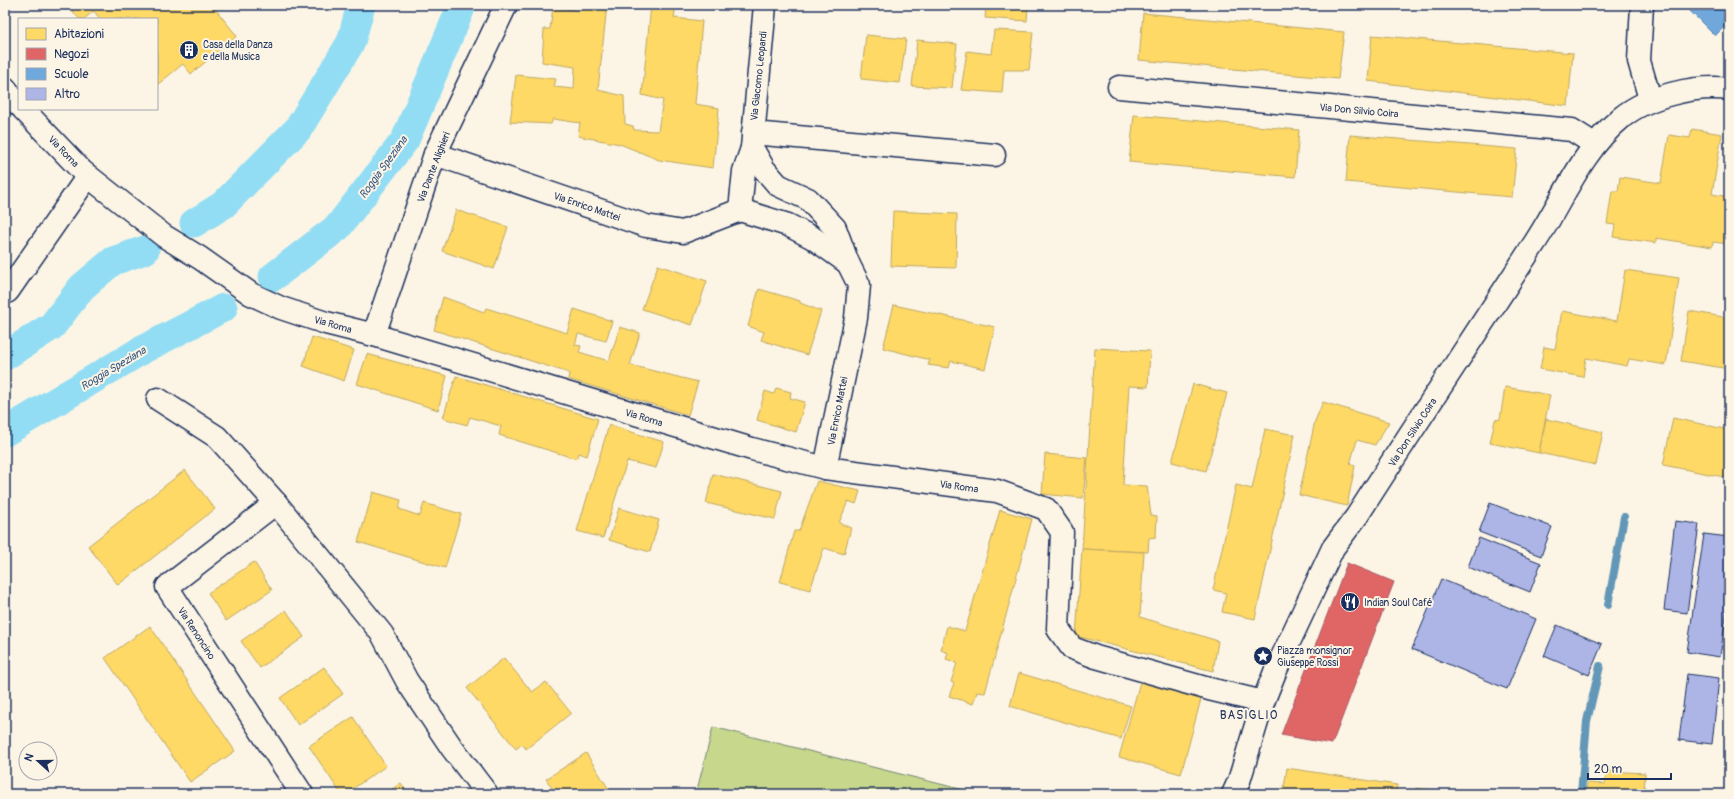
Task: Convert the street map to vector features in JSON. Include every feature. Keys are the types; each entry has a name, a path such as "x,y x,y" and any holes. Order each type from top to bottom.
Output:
{"street":[{"name":"Via Dante Alighieri","path":"374,336 436,154 506,5"},
{"name":"Via Giacomo Leopardi","path":"752,140 765,5"},
{"path":"1642,5 1639,61 1650,99"},
{"name":"Via Don Silvio Coira","path":"1119,87 1572,130 1594,144"},
{"path":"5,88 18,104"},
{"name":"Via Don Silvio Coira","path":"1263,702 1275,672 1333,548 1357,516 1535,242 1594,144 1621,117 1650,99 1679,92 1719,88 1729,89"},
{"name":"Via Roma","path":"24,110 88,176 164,236 200,258 251,294 282,308 326,323 752,449 825,468 998,491 1046,509 1062,532 1058,629 1072,648 1096,657 1209,689 1263,702"},
{"name":"Via Enrico Mattei","path":"752,140 764,169 778,185 808,199 836,228 848,263 859,285 856,318 825,468"},
{"path":"740,210 744,171 752,140 994,155"},
{"name":"Via Enrico Mattei","path":"436,154 646,226 684,232 740,210 788,225 813,238 848,263"},
{"path":"5,293 29,262 88,176"},
{"path":"158,399 217,437 276,503 382,634 407,681 452,748 487,794"},
{"name":"Via Renoncino","path":"276,503 167,587 302,794"},
{"path":"1232,794 1239,781 1263,702"}],"green space":[{"path":"713,727 976,793 976,794 696,794"}],"building: Abitazioni":[{"name":"Casa della Danza e della Musica","path":"68,5 212,5 237,36 191,74 183,64 158,84 158,18 99,18 94,11 85,18 78,18"},
{"path":"581,5 607,5 598,90 624,96 625,124 633,126 634,130 658,131 663,100 642,95 651,5 676,5 674,18 702,21 695,104 719,108 713,168 659,160 620,144 578,136 580,123 553,119 551,124 510,122 516,75 556,79 554,87 574,89 575,67 542,62 544,29 550,29 553,7 580,11"},
{"path":"986,5 1028,5 1027,21 985,18"},
{"path":"1514,5 1558,5 1558,8"},
{"path":"1143,13 1344,32 1338,79 1139,60"},
{"path":"994,30 1033,32 1029,70 1004,70 1002,93 961,90 967,51 991,54"},
{"path":"866,35 906,39 900,83 861,79"},
{"path":"1372,35 1573,53 1568,106 1368,81"},
{"path":"917,40 957,44 952,88 912,86"},
{"path":"1134,115 1299,130 1295,177 1129,162"},
{"path":"1692,129 1722,134 1712,194 1729,197 1729,244 1713,242 1712,247 1656,238 1656,243 1613,237 1615,225 1607,224 1612,191 1618,191 1620,177 1661,183 1669,135 1690,138"},
{"path":"1350,135 1517,149 1512,197 1346,182"},
{"path":"456,210 508,227 494,269 442,251"},
{"path":"893,211 957,214 956,268 891,266"},
{"path":"658,265 707,281 692,325 642,309"},
{"path":"1625,270 1679,278 1666,365 1629,359 1627,366 1586,358 1583,377 1540,369 1544,347 1555,349 1562,311 1617,321"},
{"path":"759,289 800,301 800,303 821,311 807,355 761,340 764,332 748,326"},
{"path":"443,297 484,312 486,308 567,333 574,309 612,321 606,341 578,334 575,345 581,346 579,352 609,361 620,327 640,333 630,365 698,382 688,415 568,379 569,373 434,330"},
{"path":"894,305 995,327 985,369 951,361 949,368 928,365 930,360 883,348"},
{"path":"1689,311 1729,318 1729,369 1681,361"},
{"path":"312,337 354,350 344,381 303,366"},
{"path":"1095,348 1150,351 1148,387 1129,386 1123,485 1147,486 1151,515 1157,516 1156,537 1149,538 1148,552 1082,549"},
{"path":"367,354 447,376 438,410 357,384"},
{"path":"456,376 598,419 587,456 579,453 577,459 499,435 501,426 470,417 467,425 443,418"},
{"path":"1193,384 1227,393 1206,471 1172,462"},
{"path":"1505,387 1550,395 1539,453 1490,443 1495,420 1500,419"},
{"path":"776,388 791,392 790,398 805,402 796,432 757,420 765,391 774,394"},
{"path":"1323,402 1389,422 1375,445 1357,440 1350,464 1355,466 1347,506 1299,495 1315,421"},
{"path":"1673,418 1729,430 1729,478 1663,465"},
{"path":"1546,419 1603,432 1596,465 1539,453"},
{"path":"609,425 664,442 656,468 627,461 603,538 577,531"},
{"path":"1265,429 1295,435 1255,619 1222,612 1226,593 1213,590 1236,485 1252,489"},
{"path":"1045,454 1087,458 1083,498 1042,494"},
{"path":"185,470 215,509 118,585 88,546"},
{"path":"713,474 782,491 775,519 706,503"},
{"path":"817,481 860,491 856,504 848,501 839,523 851,528 844,554 824,548 810,590 780,582 794,531 799,531"},
{"path":"373,492 401,500 399,509 420,516 424,503 461,514 445,568 358,542"},
{"path":"619,508 659,520 650,552 609,540"},
{"path":"1000,510 1032,519 985,693 977,692 973,704 949,696 954,683 951,682 957,663 946,659 948,653 941,650 947,626 965,631"},
{"path":"1082,549 1144,552 1140,617 1218,641 1213,671 1076,636"},
{"path":"254,562 272,590 226,621 208,593"},
{"path":"286,610 304,637 260,668 241,641"},
{"path":"150,626 235,751 190,782 105,658"},
{"path":"504,658 532,692 546,682 571,713 526,749 522,744 516,749 467,688"},
{"path":"324,667 343,694 298,725 280,698"},
{"path":"1019,673 1131,706 1121,739 1010,706"},
{"path":"1140,682 1201,699 1181,774 1119,757"},
{"path":"353,717 386,766 345,794 341,794 309,746"},
{"path":"586,753 612,794 556,794 546,779"},
{"path":"1287,768 1397,785 1396,794 1283,794"},
{"path":"1607,771 1645,773 1644,794 1586,794 1587,783 1605,784"},
{"path":"401,783 408,794 385,794"},
{"path":"1416,788 1457,794 1415,794"},
{"path":"261,789 264,794 253,794"}],"building: Negozi":[{"path":"1347,563 1394,582 1332,744 1281,735"}],"building: Scuole":[{"path":"1684,5 1729,5 1729,22 1715,36"}],"building: Altro":[{"path":"1490,503 1552,527 1541,556 1479,532"},
{"path":"1675,521 1699,524 1687,613 1664,610"},
{"path":"1704,534 1729,537 1729,595 1720,657 1687,652"},
{"path":"1479,538 1541,563 1530,592 1468,567"},
{"path":"1441,579 1536,619 1507,689 1412,649"},
{"path":"1557,625 1602,644 1589,675 1544,656"},
{"path":"1687,674 1719,678 1712,744 1679,740"}],"waterway":[{"path":"194,223 223,205 298,129 351,42 361,5"},
{"name":"Roggia Speziana","path":"273,277 338,227 405,140 462,5"},
{"path":"5,356 52,326 82,287 113,261 145,250"},
{"name":"Roggia Speziana","path":"5,432 142,350 223,308"},
{"path":"1608,605 1624,517"},
{"path":"1581,794 1587,721 1600,666"}],"place":[{"name":"Casa della Danza e della Musica","path":"189,50"},
{"name":"Indian Soul Café","path":"1350,602"},
{"name":"Piazza monsignor Giuseppe Rossi","path":"1263,656"}],"district":[{"name":"BASIGLIO","path":"1249,715"}]}
